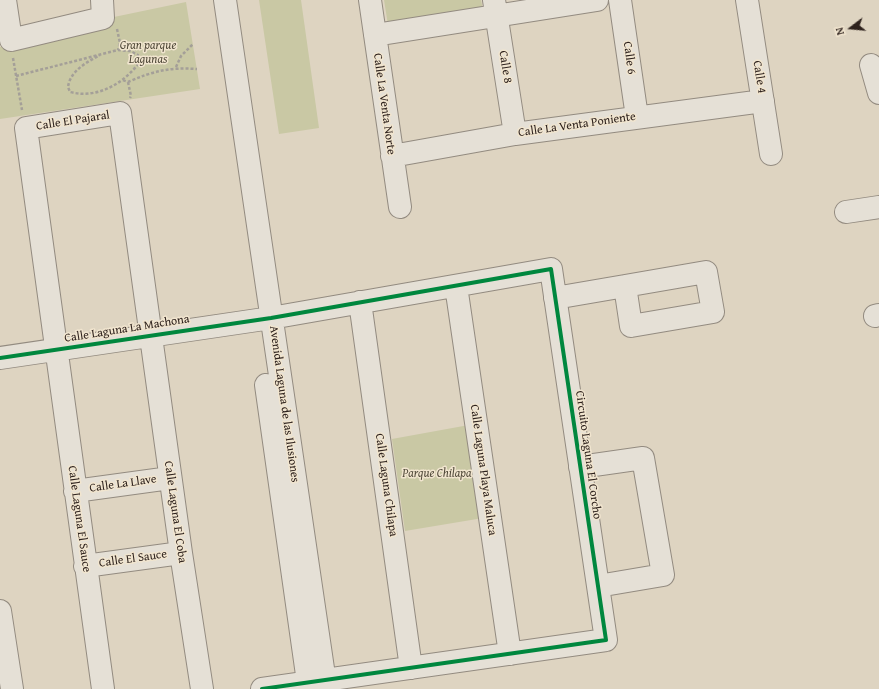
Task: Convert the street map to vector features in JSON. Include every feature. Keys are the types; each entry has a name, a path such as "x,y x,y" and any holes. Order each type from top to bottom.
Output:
{"street":[{"path":"5,0 10,40 103,18 102,0"},
{"name":"Avenida Laguna de las Ilusiones","path":"210,0 224,47 317,685"},
{"name":"Avenida Laguna de las Ilusiones","path":"224,47 225,0"},
{"name":"Calle La Venta Norte","path":"370,0 400,207"},
{"path":"375,35 496,8 597,0"},
{"name":"Calle 6","path":"620,0 637,117"},
{"name":"Calle 4","path":"747,0 771,154"},
{"name":"Calle 8","path":"496,8 515,134"},
{"path":"871,65 879,93"},
{"name":"Calle La Venta Poniente","path":"392,156 515,134 762,101"},
{"name":"Calle El Pajaral","path":"56,350 26,128 120,113 151,336"},
{"path":"846,212 879,207"},
{"name":"Circuito Laguna El Corcho","path":"262,689 317,685 411,668 606,640 551,270 264,319"},
{"name":"Calle Laguna Playa Maluca","path":"456,286 510,654"},
{"path":"555,298 625,286"},
{"name":"Calle Laguna Chilapa","path":"360,302 411,668"},
{"name":"Calle Laguna La Machona","path":"0,358 264,319"},
{"name":"Calle Laguna El Coba","path":"151,336 170,478 202,689"},
{"name":"Calle Laguna El Sauce","path":"56,350 103,689"},
{"path":"580,467 643,458 662,575 598,586"},
{"name":"Calle La Llave","path":"75,491 170,478"},
{"name":"Calle El Sauce","path":"85,566 181,553"},
{"path":"0,611 12,689"}],"path":[{"path":"10,40 26,128"},
{"path":"176,68 181,56 193,44"},
{"path":"16,76 118,50 130,50 138,55 139,63 123,80 113,87 95,93 78,94 70,92 68,87 73,74 100,55"},
{"path":"123,80 128,82 159,70 176,68 197,69"}],"green space":[{"path":"259,0 301,0 319,128 279,134"},
{"path":"384,0 481,0 484,15 389,31"},
{"name":"Gran parque Lagunas","path":"186,2 200,89 0,119 0,47 114,17"},
{"name":"Parque Chilapa","path":"469,425 483,518 405,531 392,439"}],"cycle path":[{"path":"0,358 271,318 551,269 606,640 262,689"}]}
